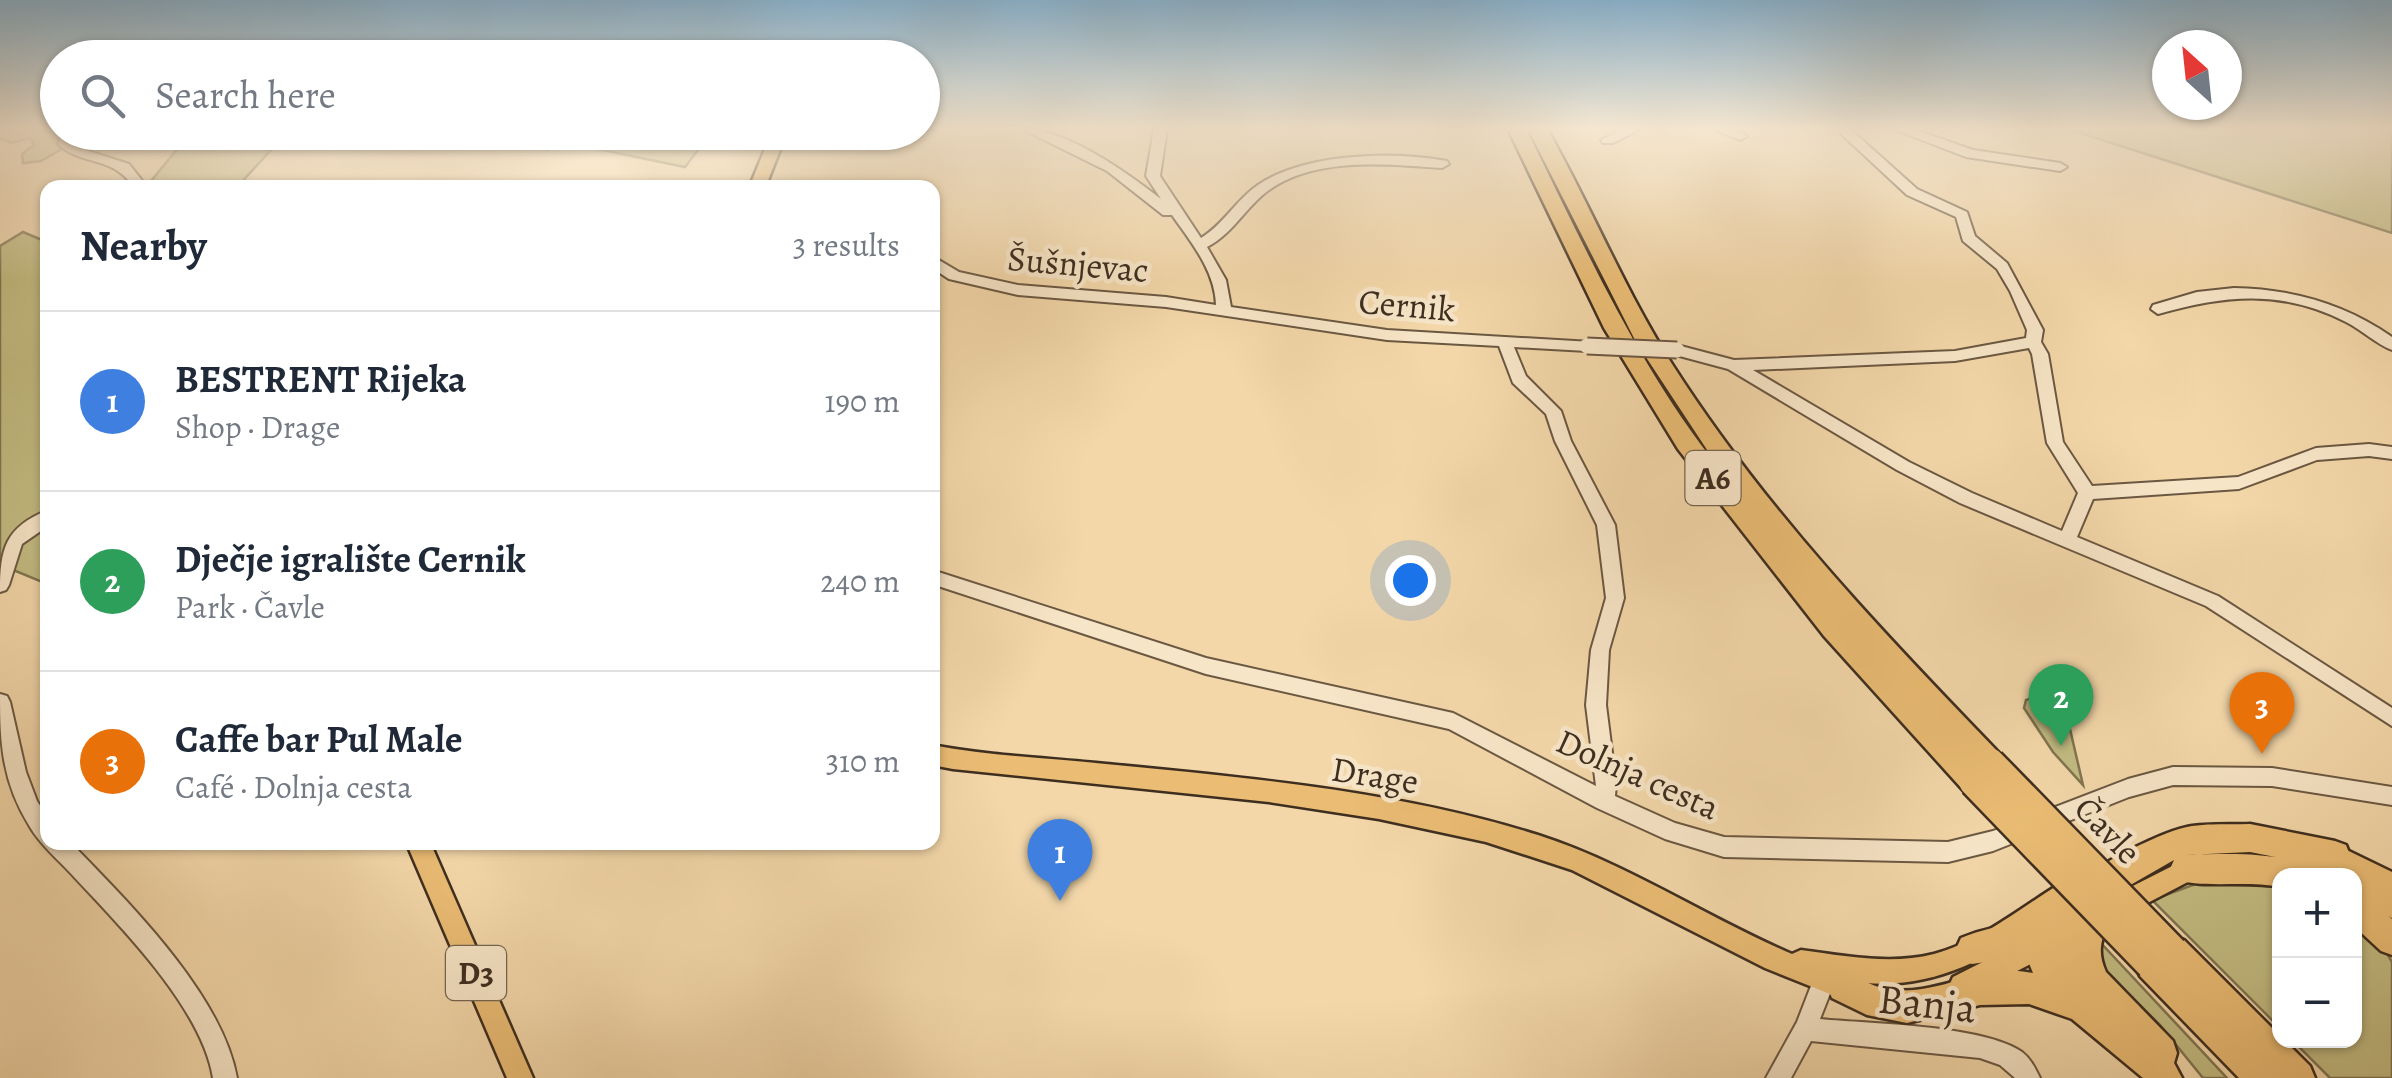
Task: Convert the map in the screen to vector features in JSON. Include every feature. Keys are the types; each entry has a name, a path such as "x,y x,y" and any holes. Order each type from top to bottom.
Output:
{"highway":[{"name":"A6","path":"1542,179 1615,328 1686,443 1833,628 1980,776"},
{"name":"A6","path":"1563,179 1636,323 1709,437 1980,776"},
{"path":"1980,776 2162,958 2298,1078"},
{"path":"1980,776 2033,793 2262,1078"},
{"path":"2043,944 2041,930 2055,913 2158,852 2186,841 2250,838 2330,865"},
{"path":"2185,869 2251,867 2272,871"},
{"path":"2362,912 2392,940"},
{"path":"2093,1000 2082,951 2085,935 2096,918"},
{"path":"1972,949 2002,939 2043,944 2072,960 2093,1000 2165,1078"},
{"path":"2162,958 2272,1034"},
{"path":"2162,958 2241,1078"},
{"path":"1834,984 1871,1002 1912,1007 2016,986 2093,1000 2148,1037 2178,1078"},
{"path":"2288,1048 2317,1078"}],"main road":[{"name":"Drage","path":"940,757 1281,795 1444,822 1540,847 1602,872 1834,984 1901,998 1942,993 2208,859 2241,855 2298,865 2330,865"},
{"name":"Drage","path":"1780,959 1880,972 1920,970 1972,949 2141,849 2176,833 2206,827 2260,830 2330,865"},
{"name":"D3","path":"421,850 520,1078"},
{"path":"2330,865 2392,884"},
{"path":"2362,892 2392,906"}],"street":[{"path":"1126,179 1182,224"},
{"path":"1155,179 1224,293 1224,311"},
{"path":"1197,246 1220,235 1265,186 1283,179"},
{"path":"1898,179 1912,192 1962,215 1968,238 2002,266 2035,330 2033,342 2040,354 2055,443 2087,493"},
{"name":"Šušnjevac","path":"940,266 954,276 980,284 1224,311"},
{"path":"2158,309 2210,294 2278,296 2331,306 2392,344"},
{"name":"Cernik","path":"1224,311 1330,329 1505,343 1677,350 1733,365"},
{"path":"1733,365 1955,356 2033,342"},
{"path":"1505,343 1519,378 1553,411 1563,442 1606,525 1615,598 1600,650 1596,705 1606,784 1604,801"},
{"path":"1733,365 1902,466 2212,600 2392,718"},
{"path":"2087,493 2239,483 2316,454 2369,450 2392,453"},
{"path":"2067,540 2087,493"},
{"path":"0,586 15,540 40,522"},
{"name":"Dolnja cesta","path":"940,580 1206,666 1453,721 1604,801 1672,832 1724,847 1948,852 1994,841 2128,788 2173,776 2272,776 2392,796"},
{"path":"0,702 10,747 40,820"},
{"path":"64,850 116,903 207,1025 223,1053 224,1078"},
{"path":"1778,1078 1834,984"},
{"name":"Banja","path":"1805,1029 1980,1046 2008,1055 2026,1070 2028,1078"}],"shaded area":[{"path":"152,179 244,179 243,180"},
{"path":"2225,179 2392,179 2392,233"},
{"path":"23,232 40,239 40,581 6,567 0,575 0,246"},
{"path":"2036,697 2060,701 2066,712 2083,785 2053,752 2024,708 2026,700"},
{"path":"2209,879 2272,881 2272,1020 2152,900"},
{"path":"2362,923 2392,962 2392,1078 2330,1078 2300,1048 2362,1048"},
{"path":"2099,941 2227,1078 2203,1078 2160,1025 2105,971 2099,960"}],"place":[{"name":"Dječje igralište Cernik","path":"2061,746"},
{"name":"Caffe bar Pul Male","path":"2262,754"},
{"name":"BESTRENT Rijeka","path":"1060,901"}]}
